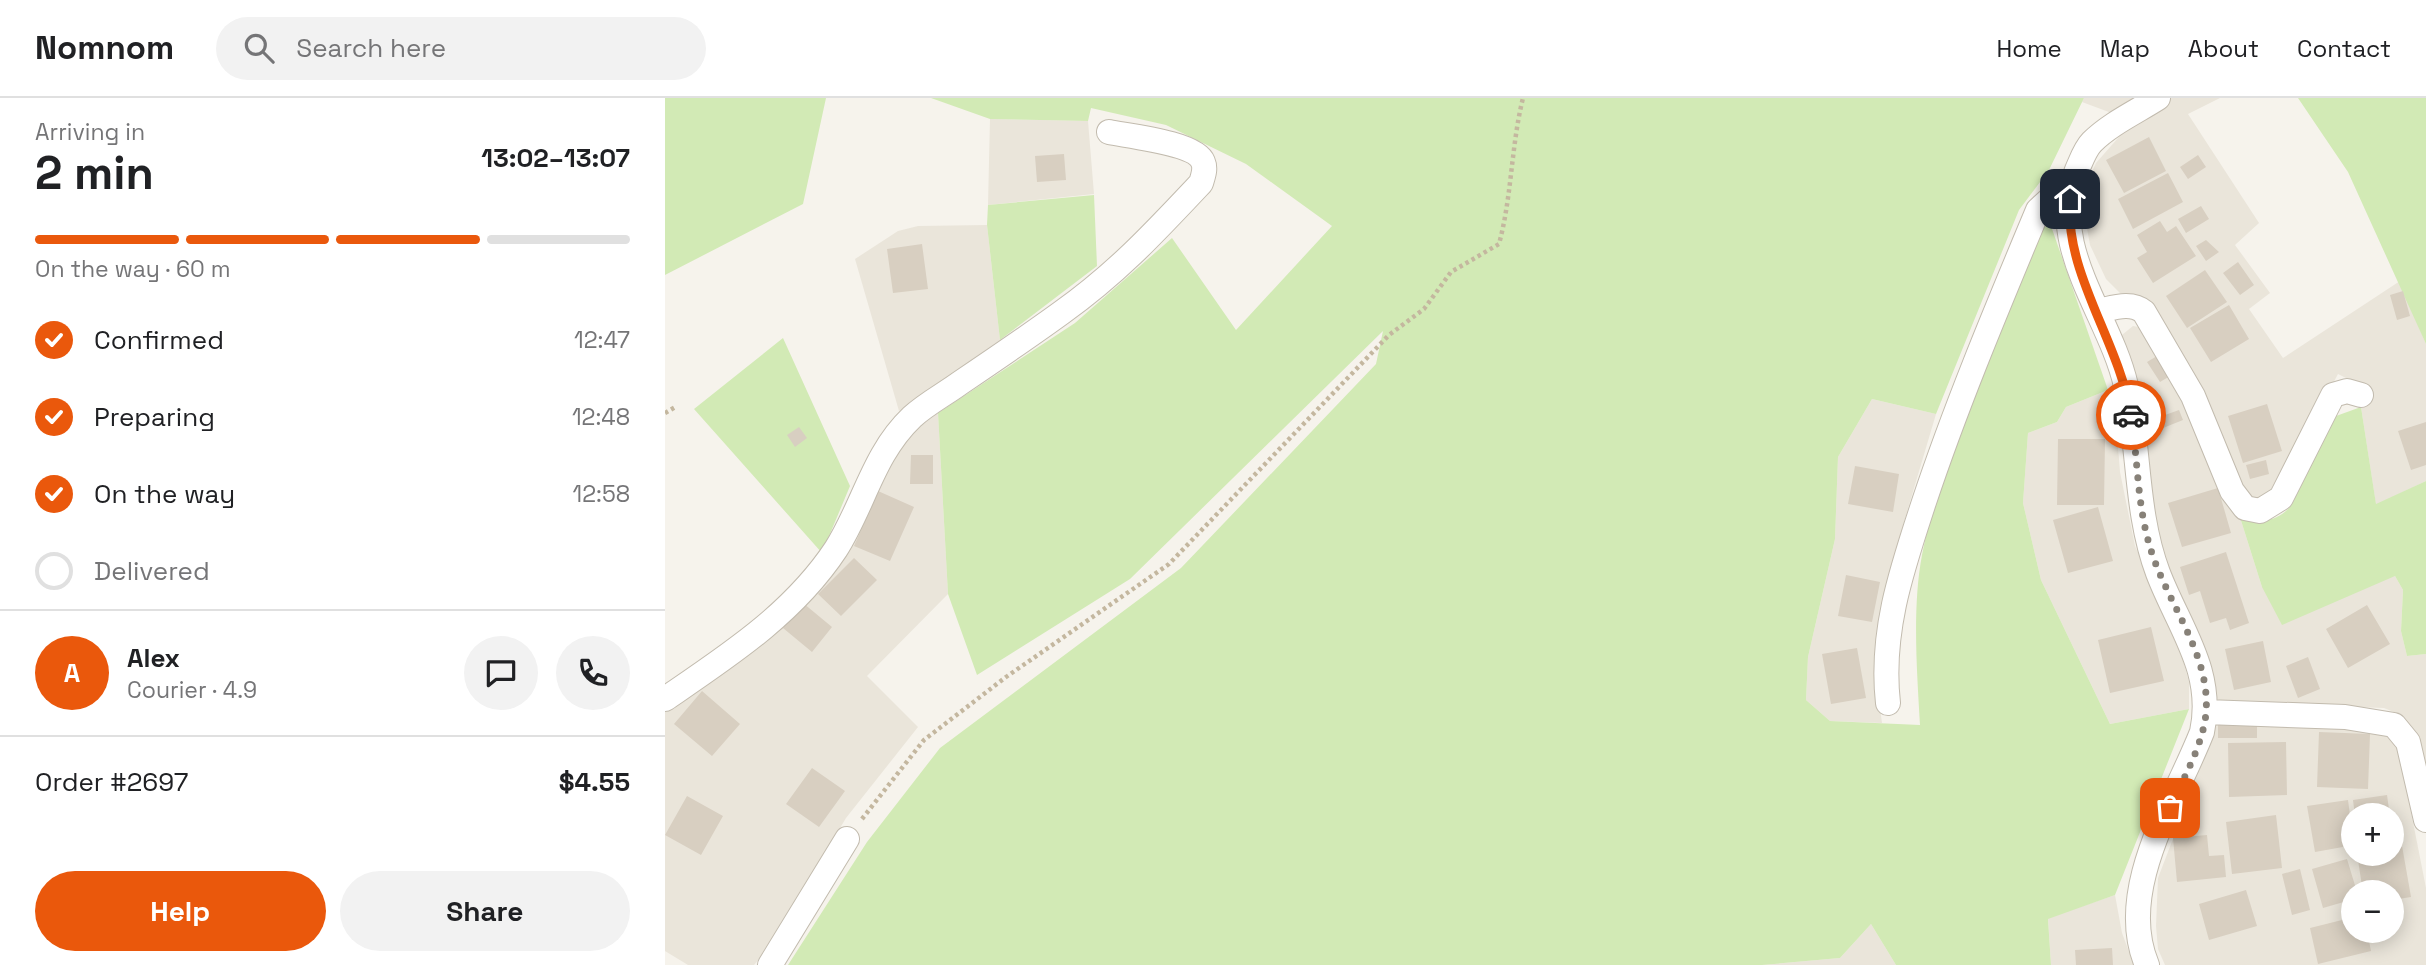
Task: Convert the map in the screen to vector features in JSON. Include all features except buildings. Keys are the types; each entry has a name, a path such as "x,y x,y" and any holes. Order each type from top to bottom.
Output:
{"street":[{"path":"2147,965 2137,921 2142,877 2192,759 2206,712 2200,663 2158,573 2144,524 2125,383 2077,263 2070,238 2070,199 2073,180 2091,144 2158,98"},
{"path":"665,699 753,638 793,601 834,552 887,446 915,414 1062,312 1126,263 1201,183 1205,172 1198,155 1170,143 1109,132"},
{"path":"1888,703 1885,655 1890,618 1934,473 2038,210 2050,199 2070,199"},
{"path":"2098,311 2123,305 2139,307 2144,312 2193,396 2232,491 2245,508 2260,510 2281,498 2333,396 2347,391 2361,395"},
{"path":"2206,712 2345,717 2394,725 2408,742 2426,820"},
{"path":"770,965 847,839"}],"path":[{"path":"847,839 924,740 1006,677 1169,564 1389,335 1424,309 1451,272 1499,244 1508,210 1515,131 1523,98"},
{"path":"665,413 677,406"}],"shaded area":[{"path":"2084,98 2220,98 2188,114 2259,223 2235,245 2270,293 2249,309 2283,358 2400,281 2426,344 2426,481 2376,505 2361,407 2370,390 2338,374 2275,493 2258,500 2249,496 2134,296 2120,293 2106,279 2090,245 2083,206 2085,187 2096,163 2133,121 2082,102"},
{"path":"990,119 1088,121 1094,194 988,205"},
{"path":"987,225 1000,340 899,411 855,259 898,231 918,226"},
{"path":"2133,326 2144,328 2190,406 2238,511 2262,587 2395,576 2403,590 2401,631 2407,656 2426,654 2426,796 2413,733 2399,714 2384,708 2229,702 2220,701 2213,695 2164,563 2117,339"},
{"path":"2108,390 2115,410 2120,472 2135,546 2179,645 2189,682 2189,709 2110,724 2041,580 2023,503 2028,433 2057,422 2066,407"},
{"path":"1872,399 1936,414 1904,522 1878,630 1874,664 1882,723 1830,721 1806,700 1808,657 1835,539 1838,457"},
{"path":"938,413 948,594 867,676 918,727 846,818 770,946 754,965 688,965 665,951 665,710 768,636 900,441"},
{"path":"2211,722 2372,726 2397,741 2426,888 2426,965 2165,965 2158,949 2156,926 2158,878 2197,776"},
{"path":"2115,895 2122,933 2134,965 2051,965 2048,918"},
{"path":"1871,924 1896,965 1762,965 1840,958"}],"green space":[{"path":"665,98 826,98 803,204 665,275"},
{"path":"931,98 2084,98 2049,170 2019,210 1936,414 1872,399 1838,457 1835,539 1808,657 1806,700 1830,721 1920,725 1917,596 1922,555 1932,513 1973,390 2041,230 2050,223 2108,390 2066,407 2057,422 2028,433 2023,503 2041,580 2110,724 2189,709 2115,895 2048,919 2051,965 1896,965 1871,924 1840,958 1762,965 788,965 867,842 940,748 1181,568 1376,364 1383,331 1130,579 977,675 948,594 938,413 1075,323 1172,238 1236,330 1332,226 1246,164 1166,125 1091,108 1088,121 990,119"},
{"path":"2298,98 2426,98 2426,344 2348,172"},
{"path":"1094,195 1097,266 1000,340 987,225 988,205"},
{"path":"783,338 850,486 822,553 694,409"},
{"path":"2361,407 2376,504 2426,481 2426,654 2407,656 2401,631 2403,590 2395,576 2282,625 2262,587 2238,511 2252,518 2265,520 2284,513 2290,507 2336,416"}],"way so far":[{"path":"2131,415 2144,524 2158,573 2190,640 2204,678 2206,712 2202,732 2170,808"}],"route":[{"path":"2070,199 2070,238 2077,263 2117,358 2131,415"}]}
